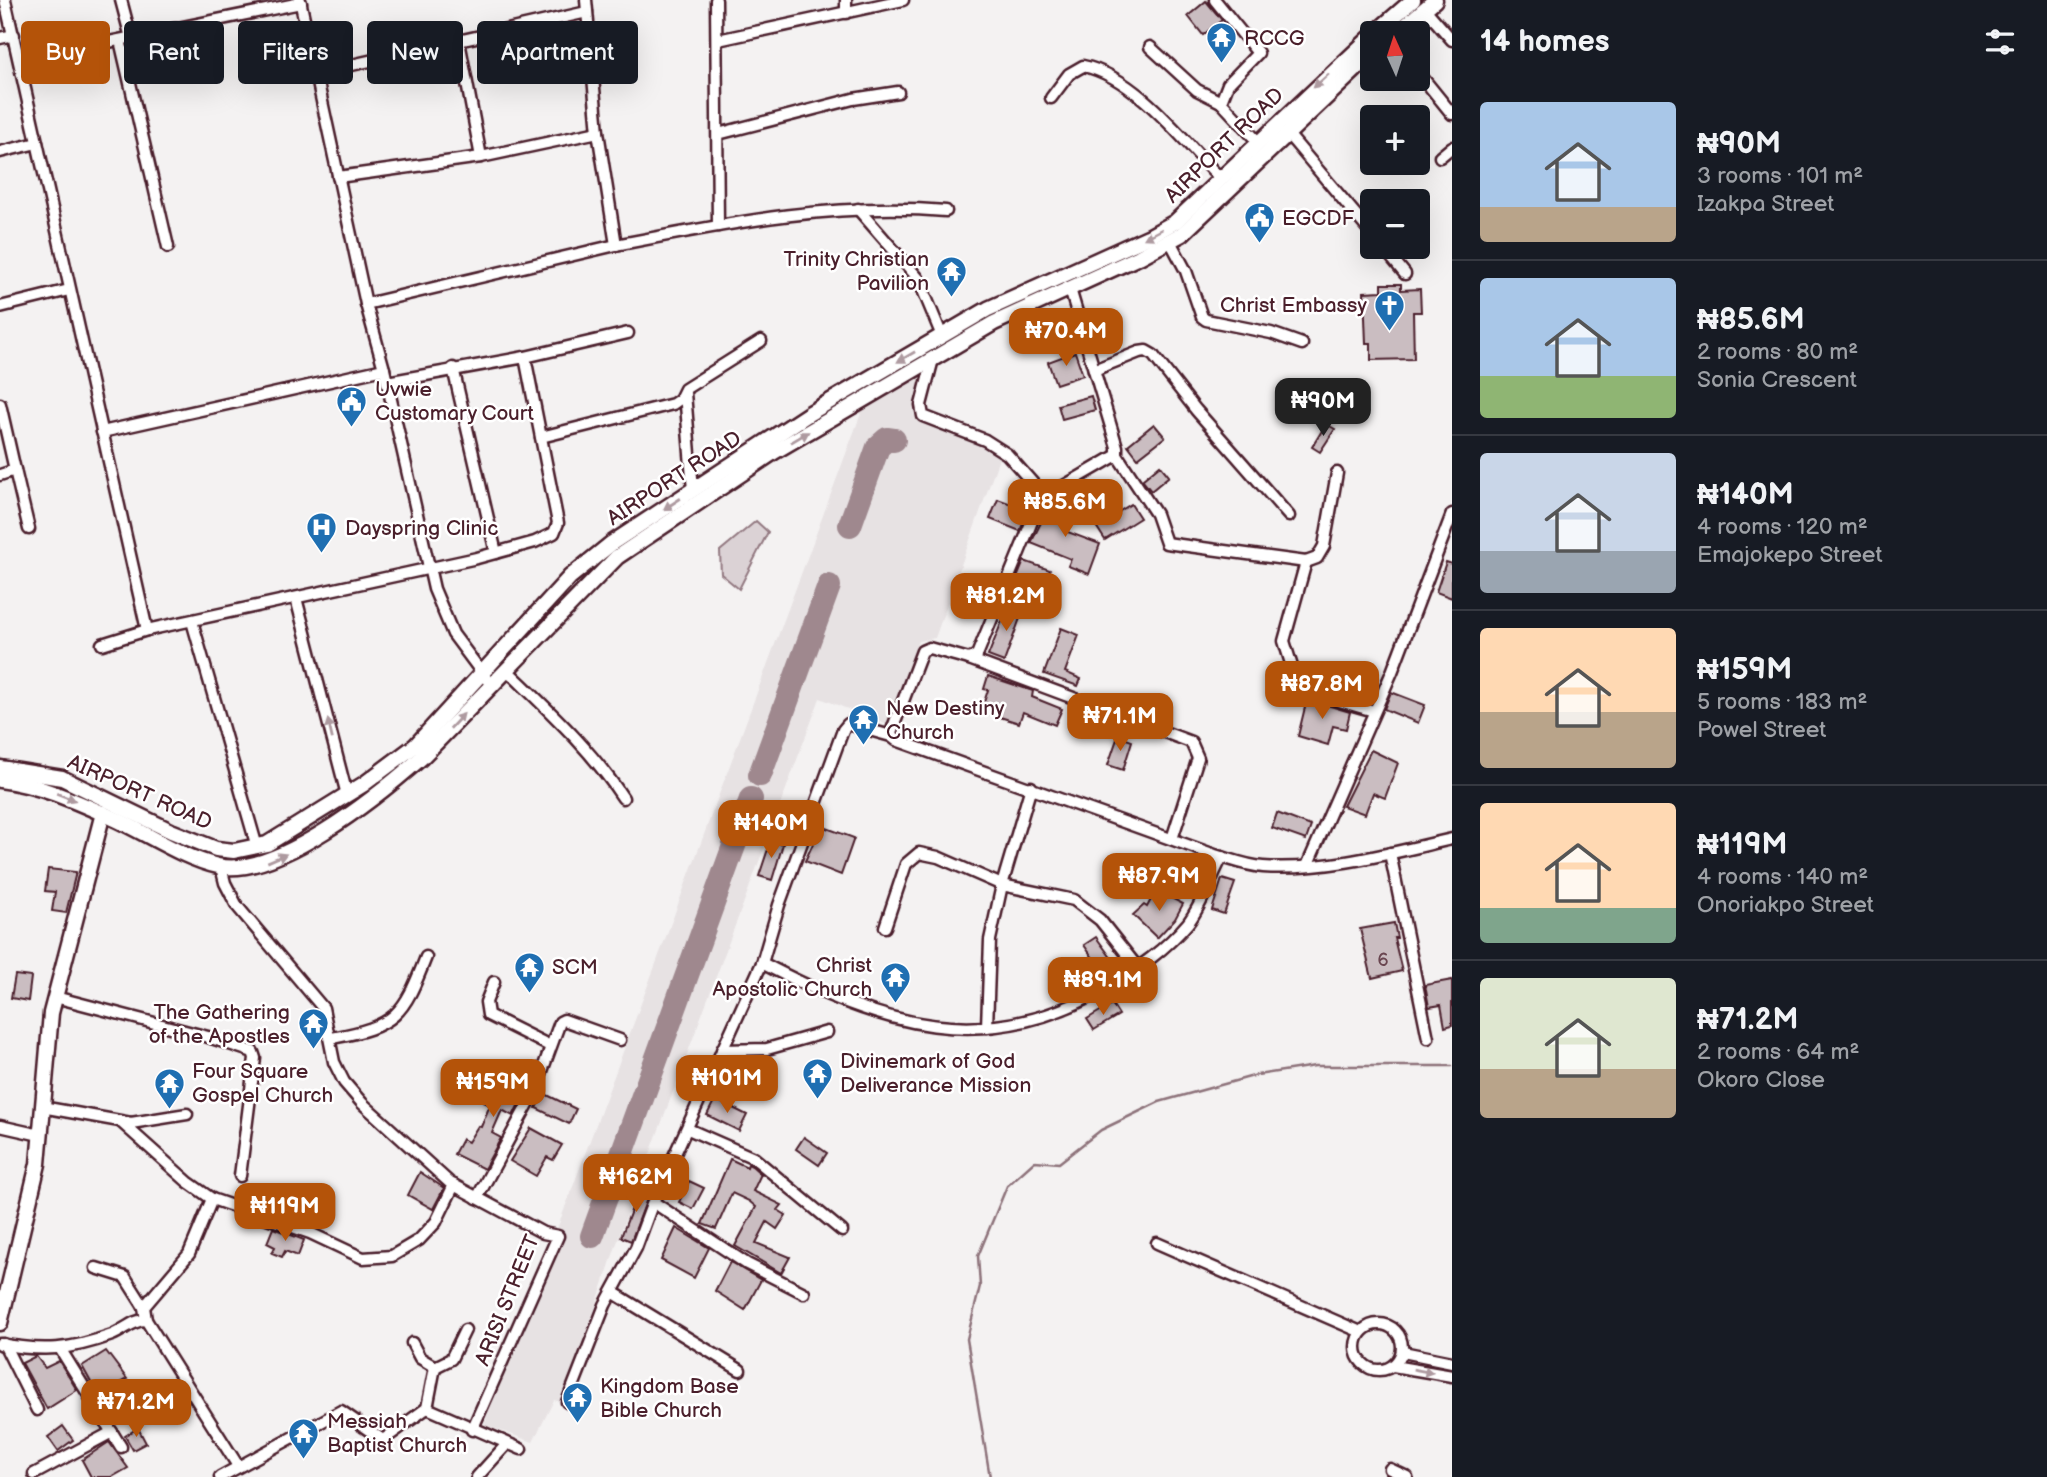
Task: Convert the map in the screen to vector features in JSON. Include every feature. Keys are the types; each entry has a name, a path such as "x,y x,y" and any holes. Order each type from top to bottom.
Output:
{"main road":[{"path":"1408,21 1424,3"},
{"name":"AIRPORT ROAD","path":"1400,21 1424,3"},
{"name":"AIRPORT ROAD","path":"0,780 44,789 103,813 180,853 221,867 269,862 292,851 380,792 421,758 617,557 770,447 810,412 988,309 1148,237 1182,216 1258,142 1360,52"},
{"name":"AIRPORT ROAD","path":"0,768 62,778 196,843 234,851 257,847 292,831 416,745 570,577 612,543 694,490 994,323 1170,241 1194,225 1287,133 1360,54"},
{"path":"0,1323 5,1289 38,1164 51,1013 103,813"}],"street":[{"path":"5,0 148,630"},
{"path":"121,0 124,29"},
{"path":"586,0 598,132 616,245"},
{"path":"716,0 718,226"},
{"path":"846,0 846,13"},
{"path":"718,40 903,0"},
{"path":"1215,0 1258,53 1227,84 1221,102"},
{"path":"208,21 301,1 305,21"},
{"path":"1424,3 1452,40"},
{"path":"463,40 587,12"},
{"path":"0,38 14,35"},
{"path":"20,60 124,39"},
{"path":"1150,47 1197,90 1221,102 1258,142"},
{"path":"463,62 481,157"},
{"path":"1051,98 1069,74 1083,66 1104,70 1138,93 1221,179"},
{"path":"134,84 168,247"},
{"path":"318,84 366,304 384,369 434,589 453,634 480,674 491,685"},
{"path":"1430,87 1452,114"},
{"path":"718,134 853,99 898,92"},
{"path":"338,177 481,157 598,132"},
{"path":"1287,133 1360,220"},
{"path":"0,152 37,143"},
{"path":"1440,157 1452,147"},
{"path":"366,304 616,245 718,226 858,209 904,207 946,211"},
{"path":"858,209 918,278 942,336"},
{"path":"1170,241 1186,271 1202,317 1271,333 1302,344"},
{"path":"1393,259 1405,274"},
{"path":"1070,289 1117,454 1156,514 1166,543 1306,562 1317,558 1324,546 1337,474"},
{"path":"0,307 69,290"},
{"path":"387,382 525,357 628,333"},
{"path":"541,437 673,404 680,399 685,389 761,341"},
{"path":"1094,370 1139,352 1146,351 1153,355 1196,410 1289,516"},
{"path":"102,645 148,630 496,553 535,542 554,533 558,523 525,357"},
{"path":"933,359 921,405 923,416 985,440 1007,454 1045,497"},
{"path":"453,368 496,553"},
{"path":"102,432 384,369"},
{"path":"685,389 694,490"},
{"path":"0,404 29,529"},
{"path":"969,659 977,654 1045,497 1117,454"},
{"path":"0,475 15,470"},
{"path":"1307,866 1374,712 1439,554 1452,514"},
{"path":"1306,562 1284,641 1298,686 1305,691 1374,712"},
{"path":"296,598 347,795"},
{"path":"192,621 257,847"},
{"path":"891,736 922,651 929,648 969,659 1191,742 1198,758 1172,839"},
{"path":"506,669 568,729 606,773 623,799"},
{"path":"567,1402 605,1305 614,1293 636,1248 653,1202 762,963 779,905 843,730 848,724 891,736 1222,857 1261,867 1307,866 1390,853 1452,839"},
{"path":"987,1027 990,940 1002,885 1031,788"},
{"path":"885,927 906,864 919,853 937,857 1002,885 1074,900 1100,920 1138,968"},
{"path":"1390,853 1428,1038"},
{"path":"762,963 827,997 943,1028 1019,1023 1077,1005 1151,960 1189,921 1222,857"},
{"name":"ARISI STREET","path":"221,867 225,883 237,906 323,1008 332,1038 334,1062 344,1082 362,1103 454,1185 542,1233 558,1236 472,1430"},
{"path":"332,1038 365,1031 401,1012 426,957"},
{"path":"494,982 486,1002 488,1015 550,1046"},
{"path":"55,997 92,1009 208,1037 253,1052 255,1058 240,1176"},
{"path":"477,1198 534,1093 560,1022 564,1020 620,1040"},
{"path":"722,1050 767,1049 827,1032"},
{"path":"42,1107 121,1122 187,1114"},
{"path":"121,1122 188,1182 212,1199 310,1233 373,1260 392,1256 419,1240 436,1222 454,1185"},
{"path":"0,1126 40,1135"},
{"path":"688,1129 754,1158 842,1231"},
{"path":"144,1307 189,1254 212,1199"},
{"path":"653,1202 747,1264 804,1293"},
{"path":"1157,1243 1361,1332"},
{"path":"96,1269 125,1277 144,1307 146,1320 239,1466"},
{"path":"614,1293 740,1370"},
{"path":"2,1344 61,1350 116,1334 140,1320 146,1320"},
{"path":"1394,1366 1402,1352 1402,1343 1393,1328 1376,1324 1361,1332 1355,1348 1362,1364 1377,1371 1394,1366 1452,1376"},
{"path":"435,1367 451,1359 465,1330"},
{"path":"412,1343 420,1358 435,1367"},
{"path":"2,1344 37,1410"},
{"path":"61,1350 121,1447"},
{"path":"1402,1352 1452,1362"},
{"path":"220,1477 341,1411 383,1440 427,1408 435,1367"},
{"path":"427,1408 472,1430 521,1449"},
{"path":"34,1474 111,1432"},
{"path":"477,1477 507,1444"},
{"path":"1390,1469 1407,1477"}],"shaded area":[{"path":"925,373 913,406 915,417 1002,450 935,638 918,641 888,725 820,698 620,1234 563,1403 554,1400 533,1442 484,1425 863,408"},
{"path":"756,521 768,532 739,589 721,574 720,551"}],"building":[{"path":"1206,1 1222,20 1203,35 1188,16"},
{"name":"Christ Embassy","path":"1382,284 1401,284 1401,290 1420,289 1421,312 1413,312 1414,359 1371,360 1371,343 1366,343 1364,292 1382,291"},
{"path":"1075,352 1083,375 1056,384 1048,362"},
{"path":"1091,396 1095,410 1062,419 1058,405"},
{"path":"1154,424 1165,437 1138,458 1128,445"},
{"path":"1326,424 1335,429 1320,452 1312,447"},
{"path":"1160,465 1169,476 1151,491 1142,480"},
{"path":"1034,496 1020,531 990,519 998,499 1022,508"},
{"path":"1051,502 1074,513 1065,531 1100,544 1089,574 1068,566 1071,559 1031,543"},
{"path":"1131,504 1140,518 1105,540 1096,526"},
{"path":"1024,561 1050,570 1046,582 1032,577 1026,595 1012,590"},
{"path":"1446,562 1452,564 1452,598 1436,592"},
{"path":"1009,604 1023,610 1004,662 988,656"},
{"path":"1061,628 1079,635 1065,672 1081,679 1078,686 1044,674"},
{"path":"988,676 1033,691 1032,697 1062,709 1055,725 1023,712 1019,723 981,711 988,690 984,689"},
{"path":"1391,692 1425,705 1418,723 1384,709"},
{"path":"1307,699 1350,712 1346,729 1333,726 1328,745 1298,736"},
{"path":"1118,736 1132,741 1123,770 1108,765"},
{"path":"1371,750 1398,763 1385,798 1373,793 1365,814 1343,806"},
{"path":"1277,813 1311,826 1306,840 1272,828"},
{"path":"821,826 854,838 841,875 805,861"},
{"path":"771,840 783,844 772,880 759,876"},
{"path":"48,869 76,872 66,913 52,911 55,892 45,891"},
{"path":"1222,879 1235,883 1224,914 1212,910"},
{"path":"1156,890 1183,904 1175,919 1157,938 1133,915 1144,905 1147,907"},
{"path":"1394,923 1397,938 1394,938 1402,971 1372,978 1360,929"},
{"path":"1096,937 1120,970 1107,978 1084,945"},
{"path":"15,975 31,977 28,1001 11,998"},
{"path":"1452,980 1452,1025 1445,1027 1441,1005 1429,1007 1425,985"},
{"path":"1112,1004 1119,1015 1094,1030 1087,1019"},
{"path":"501,1070 529,1084 513,1116 502,1110 492,1133 501,1138 484,1169 454,1154 462,1139 468,1142 478,1126 481,1127 490,1105 484,1102"},
{"path":"543,1093 576,1109 569,1124 536,1108"},
{"path":"715,1099 747,1115 739,1131 707,1115"},
{"path":"531,1128 562,1145 553,1160 547,1157 536,1176 510,1161"},
{"path":"804,1137 827,1153 819,1165 796,1149"},
{"path":"730,1159 747,1167 748,1164 752,1166 761,1174 753,1191 782,1205 778,1210 786,1215 777,1229 767,1222 756,1243 790,1257 781,1273 735,1246 756,1207 749,1201 732,1193 716,1229 702,1224"},
{"path":"420,1172 444,1188 433,1209 408,1195"},
{"path":"689,1181 704,1188 693,1209 679,1202"},
{"path":"640,1187 650,1191 631,1241 621,1237"},
{"path":"273,1228 304,1240 298,1256 285,1251 282,1257 272,1253 275,1247 267,1243"},
{"path":"676,1228 709,1248 694,1278 661,1260"},
{"path":"730,1262 761,1280 745,1310 715,1291"},
{"path":"106,1351 127,1379 98,1395 82,1366"},
{"path":"36,1356 45,1368 59,1361 77,1390 47,1409 22,1363"},
{"path":"63,1426 73,1440 58,1451 48,1437"},
{"path":"138,1428 146,1443 133,1450 125,1436"},
{"path":"109,1442 128,1468 112,1477 91,1477 82,1460"}],"waterway":[{"path":"990,1477 967,1339 980,1286 978,1256 1007,1186 1035,1161 1059,1163 1101,1130 1159,1102 1257,1075 1315,1066 1452,1066"}],"taxiway":[{"path":"850,525 878,447 887,439 894,440"},
{"path":"760,775 829,586"},
{"path":"592,1236 751,799"}],"place":[{"name":"RCCG","path":"1221,65"},
{"name":"EGCDF","path":"1259,245"},
{"name":"Trinity Christian Pavilion","path":"952,298"},
{"name":"Christ Embassy","path":"1390,332"},
{"name":"Uvwie Customary Court","path":"352,428"},
{"name":"Dayspring Clinic","path":"322,555"},
{"name":"New Destiny Church","path":"863,747"},
{"name":"SCM","path":"529,994"},
{"name":"Christ Apostolic Church","path":"895,1004"},
{"name":"The Gathering of the Apostles","path":"313,1051"},
{"name":"Divinemark of God Deliverance Mission","path":"817,1100"},
{"name":"Four Square Gospel Church","path":"169,1110"},
{"name":"Kingdom Base Bible Church","path":"577,1425"},
{"name":"Messiah Baptist Church","path":"304,1460"}]}
